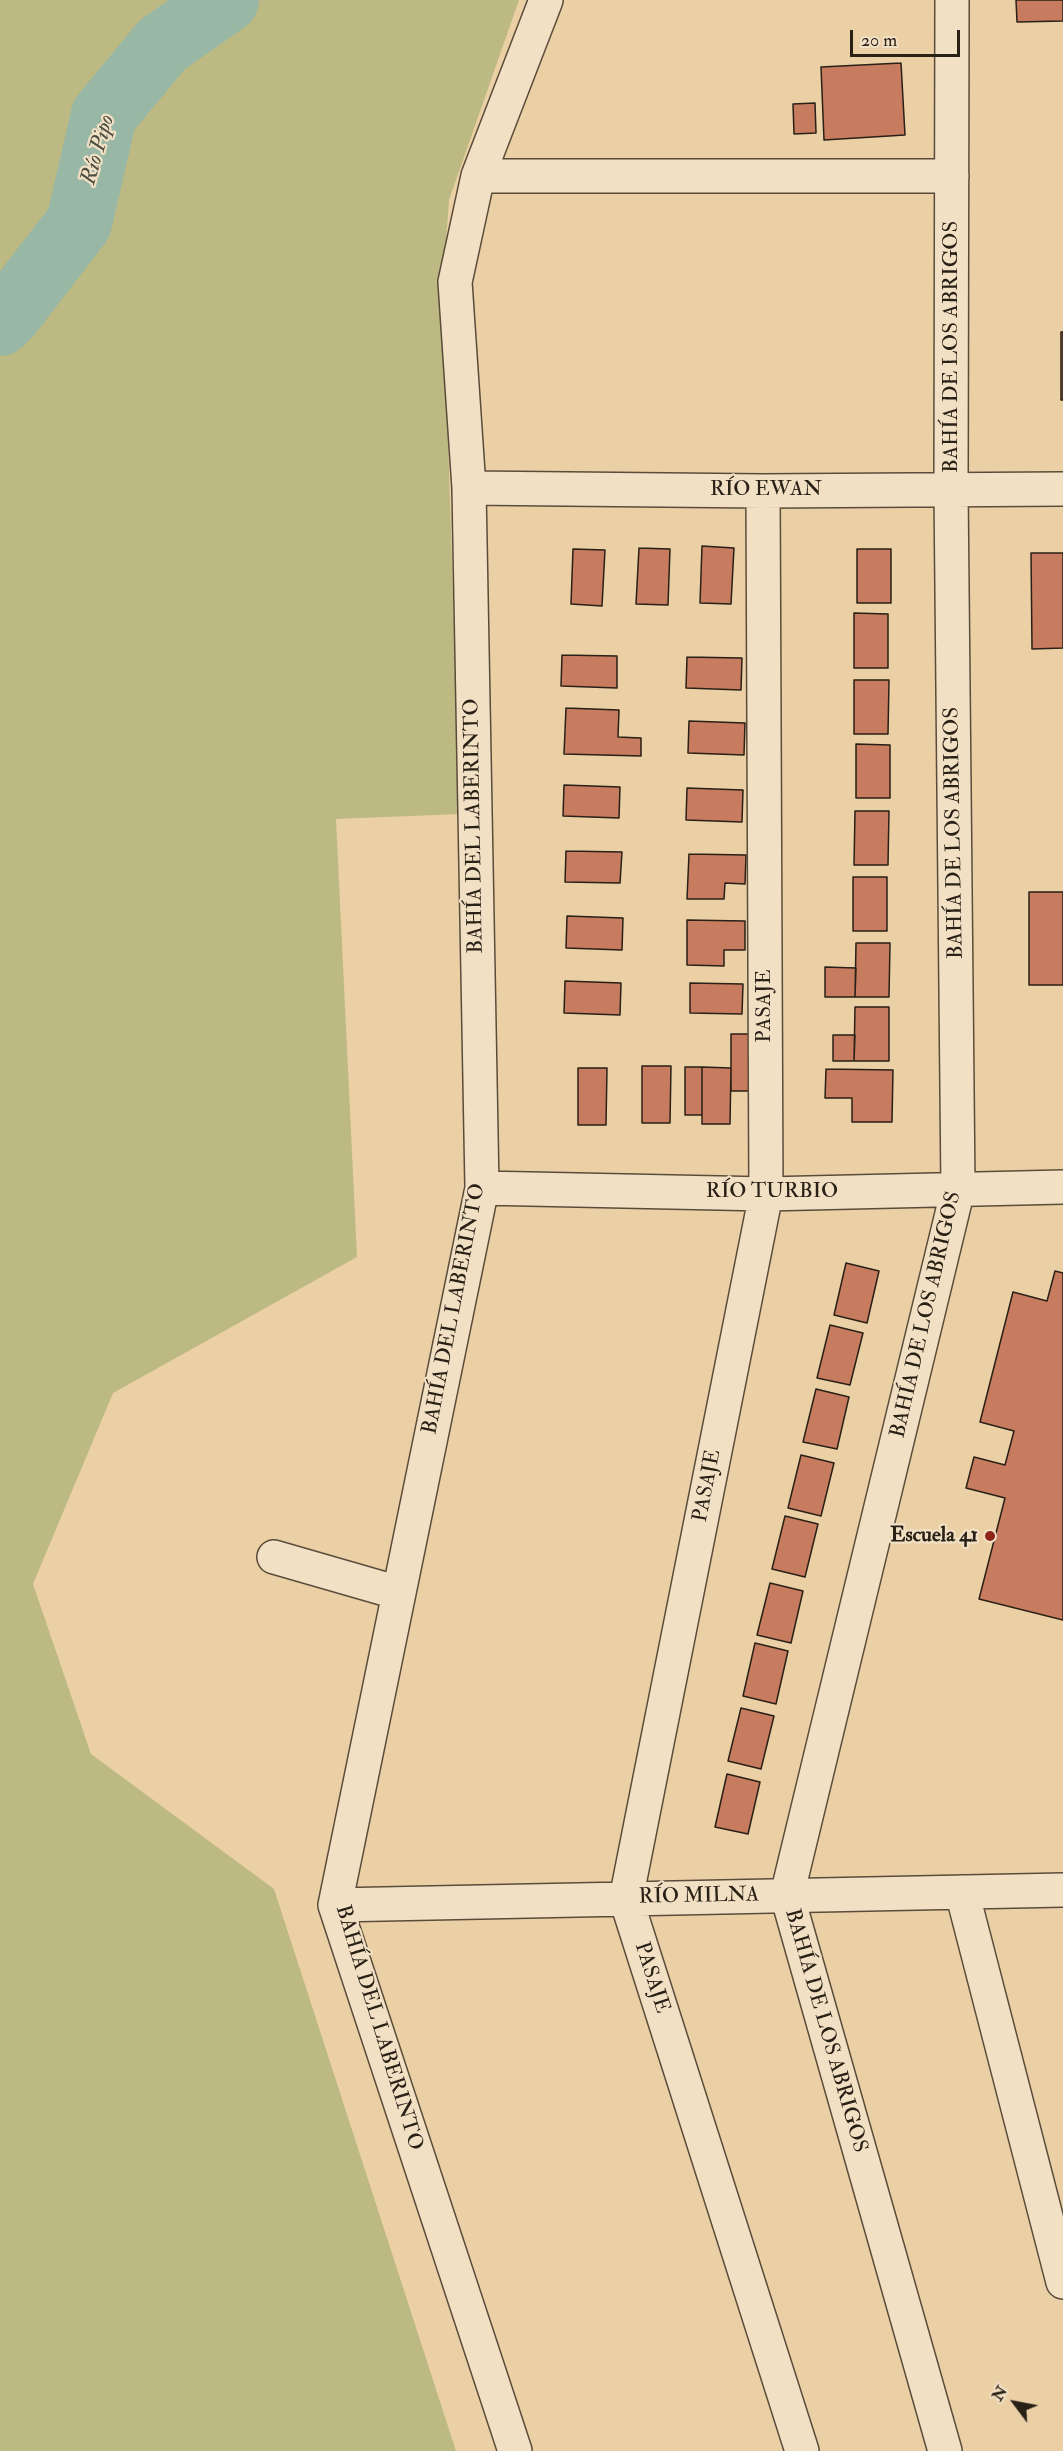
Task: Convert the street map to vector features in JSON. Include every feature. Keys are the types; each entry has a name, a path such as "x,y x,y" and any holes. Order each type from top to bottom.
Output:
{"street":[{"name":"BAHÍA DEL LABERINTO","path":"515,2451 335,1905 482,1188 469,488 455,282 478,176 546,0"},
{"name":"BAHÍA DE LOS ABRIGOS","path":"945,2451 787,1894 958,1189 951,489 952,0"},
{"path":"478,176 952,176"},
{"name":"RÍO EWAN","path":"469,488 763,491 1063,489"},
{"name":"PASAJE","path":"763,491 765,1194 626,1899 802,2451"},
{"name":"RÍO TURBIO","path":"482,1188 765,1194 1063,1187"},
{"path":"274,1557 399,1593"},
{"name":"RÍO MILNA","path":"335,1905 1063,1890"},
{"path":"962,1892 1063,2282"}],"shaded area":[{"path":"0,0 519,0 449,200 443,283 460,814 336,819 357,1257 113,1393 33,1584 91,1754 274,1889 456,2451 0,2451"}],"building":[{"path":"1016,0 1063,0 1063,21 1017,22"},
{"path":"901,63 905,135 824,140 821,67"},
{"path":"815,103 816,133 794,134 793,104"},
{"path":"1061,332 1063,332 1063,400 1061,400"},
{"path":"702,546 734,548 731,604 700,603"},
{"path":"639,548 670,549 668,605 636,604"},
{"path":"573,549 605,550 602,606 571,604"},
{"path":"857,549 891,549 891,603 857,603"},
{"path":"1031,553 1063,553 1063,648 1032,649"},
{"path":"854,613 888,614 888,668 854,668"},
{"path":"562,655 617,656 617,688 561,686"},
{"path":"687,657 742,658 741,690 686,688"},
{"path":"854,680 889,680 888,734 854,734"},
{"path":"566,708 619,710 618,737 641,738 641,756 564,754"},
{"path":"689,721 745,723 744,755 688,753"},
{"path":"856,744 890,745 890,798 856,798"},
{"path":"564,785 620,787 619,818 563,816"},
{"path":"687,788 743,790 742,822 686,820"},
{"path":"855,811 889,811 888,865 854,865"},
{"path":"566,851 622,852 620,883 565,882"},
{"path":"689,854 746,855 745,884 725,883 724,899 687,899"},
{"path":"853,877 887,877 887,931 853,931"},
{"path":"1029,892 1063,892 1063,985 1029,985"},
{"path":"567,916 623,918 622,950 566,948"},
{"path":"687,920 745,921 745,950 724,950 724,966 687,965"},
{"path":"856,943 890,943 889,997 855,997"},
{"path":"825,967 856,968 855,997 825,997"},
{"path":"565,981 621,983 620,1015 564,1013"},
{"path":"690,983 743,984 742,1014 690,1013"},
{"path":"855,1007 889,1007 889,1061 854,1061"},
{"path":"731,1034 759,1034 758,1091 731,1091"},
{"path":"833,1035 855,1035 854,1061 833,1061"},
{"path":"642,1066 671,1066 670,1123 642,1123"},
{"path":"685,1067 702,1067 702,1115 685,1115"},
{"path":"702,1067 731,1068 730,1124 702,1124"},
{"path":"578,1068 607,1068 606,1125 578,1125"},
{"path":"826,1069 893,1070 892,1122 852,1122 852,1098 825,1098"},
{"path":"846,1263 879,1271 867,1323 834,1315"},
{"path":"1055,1271 1063,1273 1063,1620 979,1599 1005,1498 966,1488 974,1457 1005,1465 1014,1431 980,1422 1013,1292 1047,1301"},
{"path":"830,1325 863,1333 850,1385 817,1378"},
{"path":"816,1389 849,1397 837,1449 803,1442"},
{"path":"801,1455 834,1463 821,1516 788,1508"},
{"path":"785,1516 818,1524 805,1577 772,1569"},
{"path":"770,1583 803,1591 791,1643 757,1635"},
{"path":"755,1643 788,1651 776,1704 743,1696"},
{"path":"741,1708 774,1716 761,1769 728,1761"},
{"path":"727,1774 760,1782 748,1834 715,1827"}],"waterway":[{"name":"Río Pipo","path":"0,323 79,223 104,115 162,45 226,0"}],"place":[{"name":"Escuela 41","path":"990,1536"}]}
